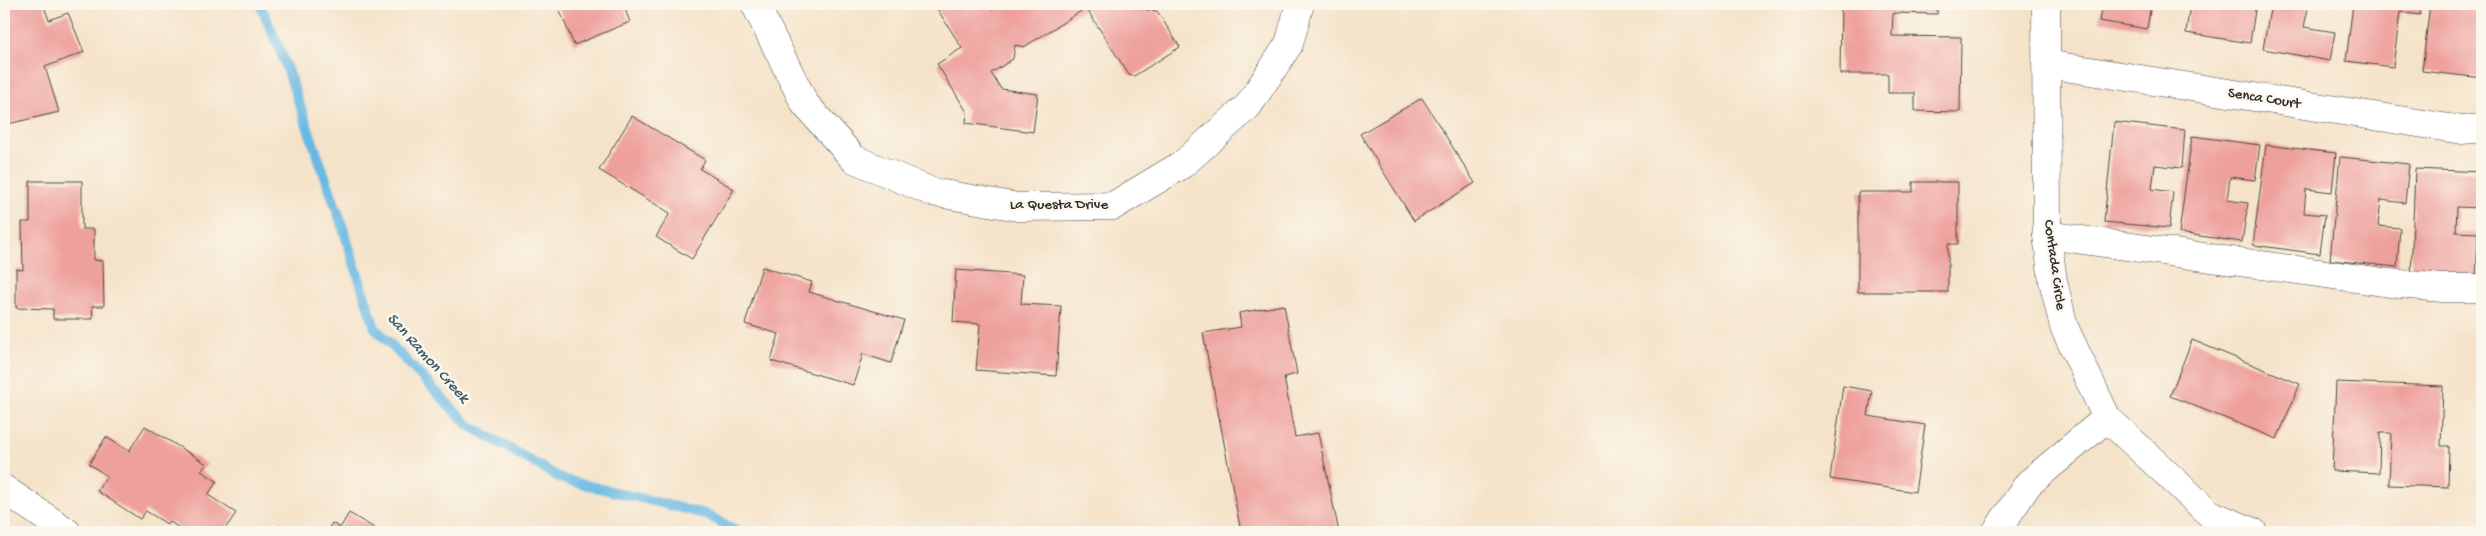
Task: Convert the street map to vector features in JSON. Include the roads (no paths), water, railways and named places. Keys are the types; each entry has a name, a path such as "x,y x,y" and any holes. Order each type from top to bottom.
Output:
{"street":[{"name":"La Questa Drive","path":"755,4 805,104 854,159 932,192 1018,207 1113,206 1182,164 1248,106 1288,44 1300,4"},
{"name":"Contada Circle","path":"2046,4 2047,235 2053,281 2064,327 2107,418 2210,514 2253,532"},
{"name":"Senca Court","path":"2046,64 2462,130 2482,128"},
{"path":"2047,235 2390,283 2442,288 2482,288"},
{"path":"1996,532 2028,484 2107,418"},
{"path":"4,489 67,532"}],"waterway":[{"name":"San Ramon Creek","path":"260,4 281,52 339,216 375,328 467,424 562,479 705,514 740,532"}]}
